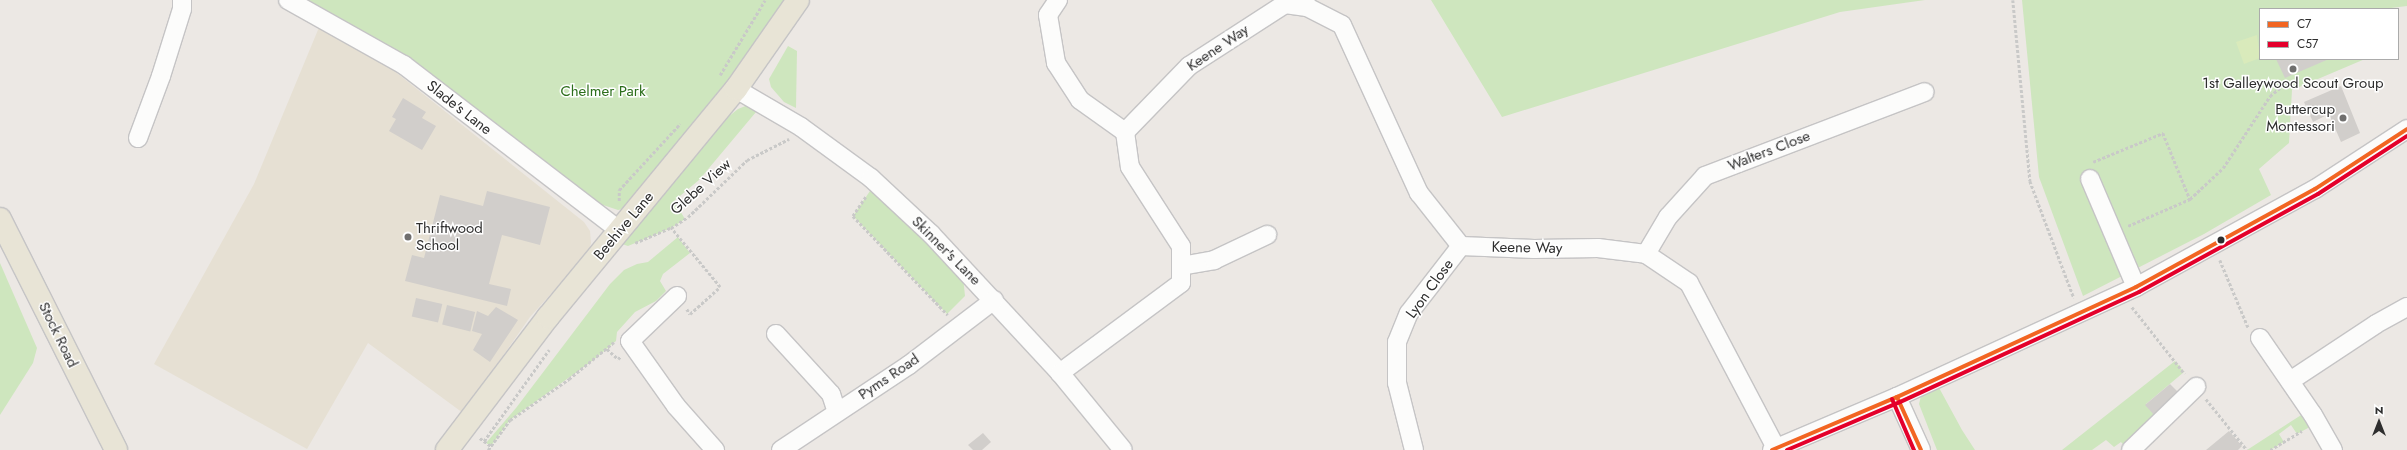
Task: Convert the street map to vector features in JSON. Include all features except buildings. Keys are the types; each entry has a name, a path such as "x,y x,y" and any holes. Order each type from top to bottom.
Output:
{"main road":[{"name":"Beehive Lane","path":"447,450 548,317 736,89 798,0"},
{"name":"Stock Road","path":"0,219 116,450"}],"street":[{"path":"138,138 166,62 182,10 182,0"},
{"name":"Slade's Lane","path":"288,0 404,65 616,235"},
{"path":"1058,0 1048,15 1056,63 1080,100 1125,132 1130,166 1181,246 1181,283 1060,373"},
{"name":"Keene Way","path":"1125,132 1189,66 1285,4 1306,4 1342,25 1419,194 1461,246 1534,249 1598,248 1646,254 1689,283 1774,449"},
{"name":"Skinner's Lane","path":"736,89 807,131 876,182 931,234 994,300 1060,373 1123,450"},
{"name":"Walters Close","path":"1646,254 1668,217 1705,176 1925,92"},
{"path":"1774,449 1897,397 2136,288 2214,247 2315,189 2407,129"},
{"path":"2091,171 2136,288"},
{"path":"1181,266 1214,260 1267,235"},
{"name":"Lyon Close","path":"1414,450 1397,383 1397,342 1410,313 1461,246"},
{"path":"677,296 630,341 676,406 715,450"},
{"name":"Pyms Road","path":"781,450 836,412 909,365 994,300"},
{"path":"2290,381 2376,324 2407,307"},
{"path":"776,334 831,394 836,412"},
{"path":"2260,338 2290,381 2333,450"},
{"path":"2130,450 2196,387"},
{"path":"1897,397 1920,450"}],"path":[{"path":"736,89 716,82 765,0"},
{"path":"2013,0 2030,181 2080,313"},
{"path":"2126,227 2190,199 2223,168 2270,96 2286,83"},
{"name":"Glebe View","path":"677,296 690,314 720,288 671,228 688,217 747,160 807,131"},
{"path":"2091,171 2163,133 2190,199"},
{"path":"876,182 853,216 959,327"},
{"path":"616,235 625,247 671,228"},
{"path":"2214,247 2248,328 2260,338"},
{"path":"2119,296 2125,298 2247,450"},
{"path":"488,450 510,420 581,370 616,341 630,341"},
{"path":"484,441 552,346"},
{"path":"2270,450 2317,423"}],"shaded area":[{"name":"Thriftwood School","path":"320,25 393,70 584,222 590,231 591,243 588,253 530,317 463,413 368,343 307,449 154,364 254,184"}],"green space":[{"name":"Chelmer Park","path":"305,0 788,0 745,60 627,208 618,210 597,203"},
{"path":"1431,0 1925,0 1840,12 1502,117"},
{"path":"2022,0 2407,0 2407,6 2391,8 2259,8 2259,60 2363,60 2292,90 2289,143 2259,169 2271,195 2204,234 2083,296 2039,177"},
{"path":"2257,35 2259,58 2244,64 2236,42"},
{"path":"788,46 797,51 796,108 784,102 771,87 769,79"},
{"path":"748,105 756,112 699,180 674,201 685,219 671,228 628,246 619,243 702,138 738,109"},
{"path":"870,191 896,212 963,277 965,296 947,314 853,216"},
{"path":"678,237 690,253 663,274 660,281 666,291 656,301 635,312 617,332 616,341 592,361 510,420 491,446 486,443 516,408 610,284 624,270 637,264 648,262"},
{"path":"0,263 37,348 33,363 0,415"},
{"path":"2175,361 2184,372 2146,404 2160,422 2128,450 2121,442 2114,447 2106,440 2092,450 2062,450"},
{"path":"1937,384 1962,430 1975,450 1937,450 1919,404 1921,396"},
{"path":"2309,410 2317,423 2297,434 2291,425 2279,434 2284,442 2270,450 2247,450"}],"transit line":[{"name":"C7","path":"1772,450 1897,397 2136,287 2315,189 2407,129"},
{"name":"C57","path":"1787,450 1900,402 2139,292 2318,194 2407,136"},
{"name":"C7","path":"1897,397 1921,450"},
{"name":"C57","path":"1892,399 1914,450"}],"place":[{"name":"1st Galleywood Scout Group","path":"2293,69"},
{"name":"Buttercup Montessori","path":"2343,118"},
{"name":"Thriftwood School","path":"408,237"}]}
